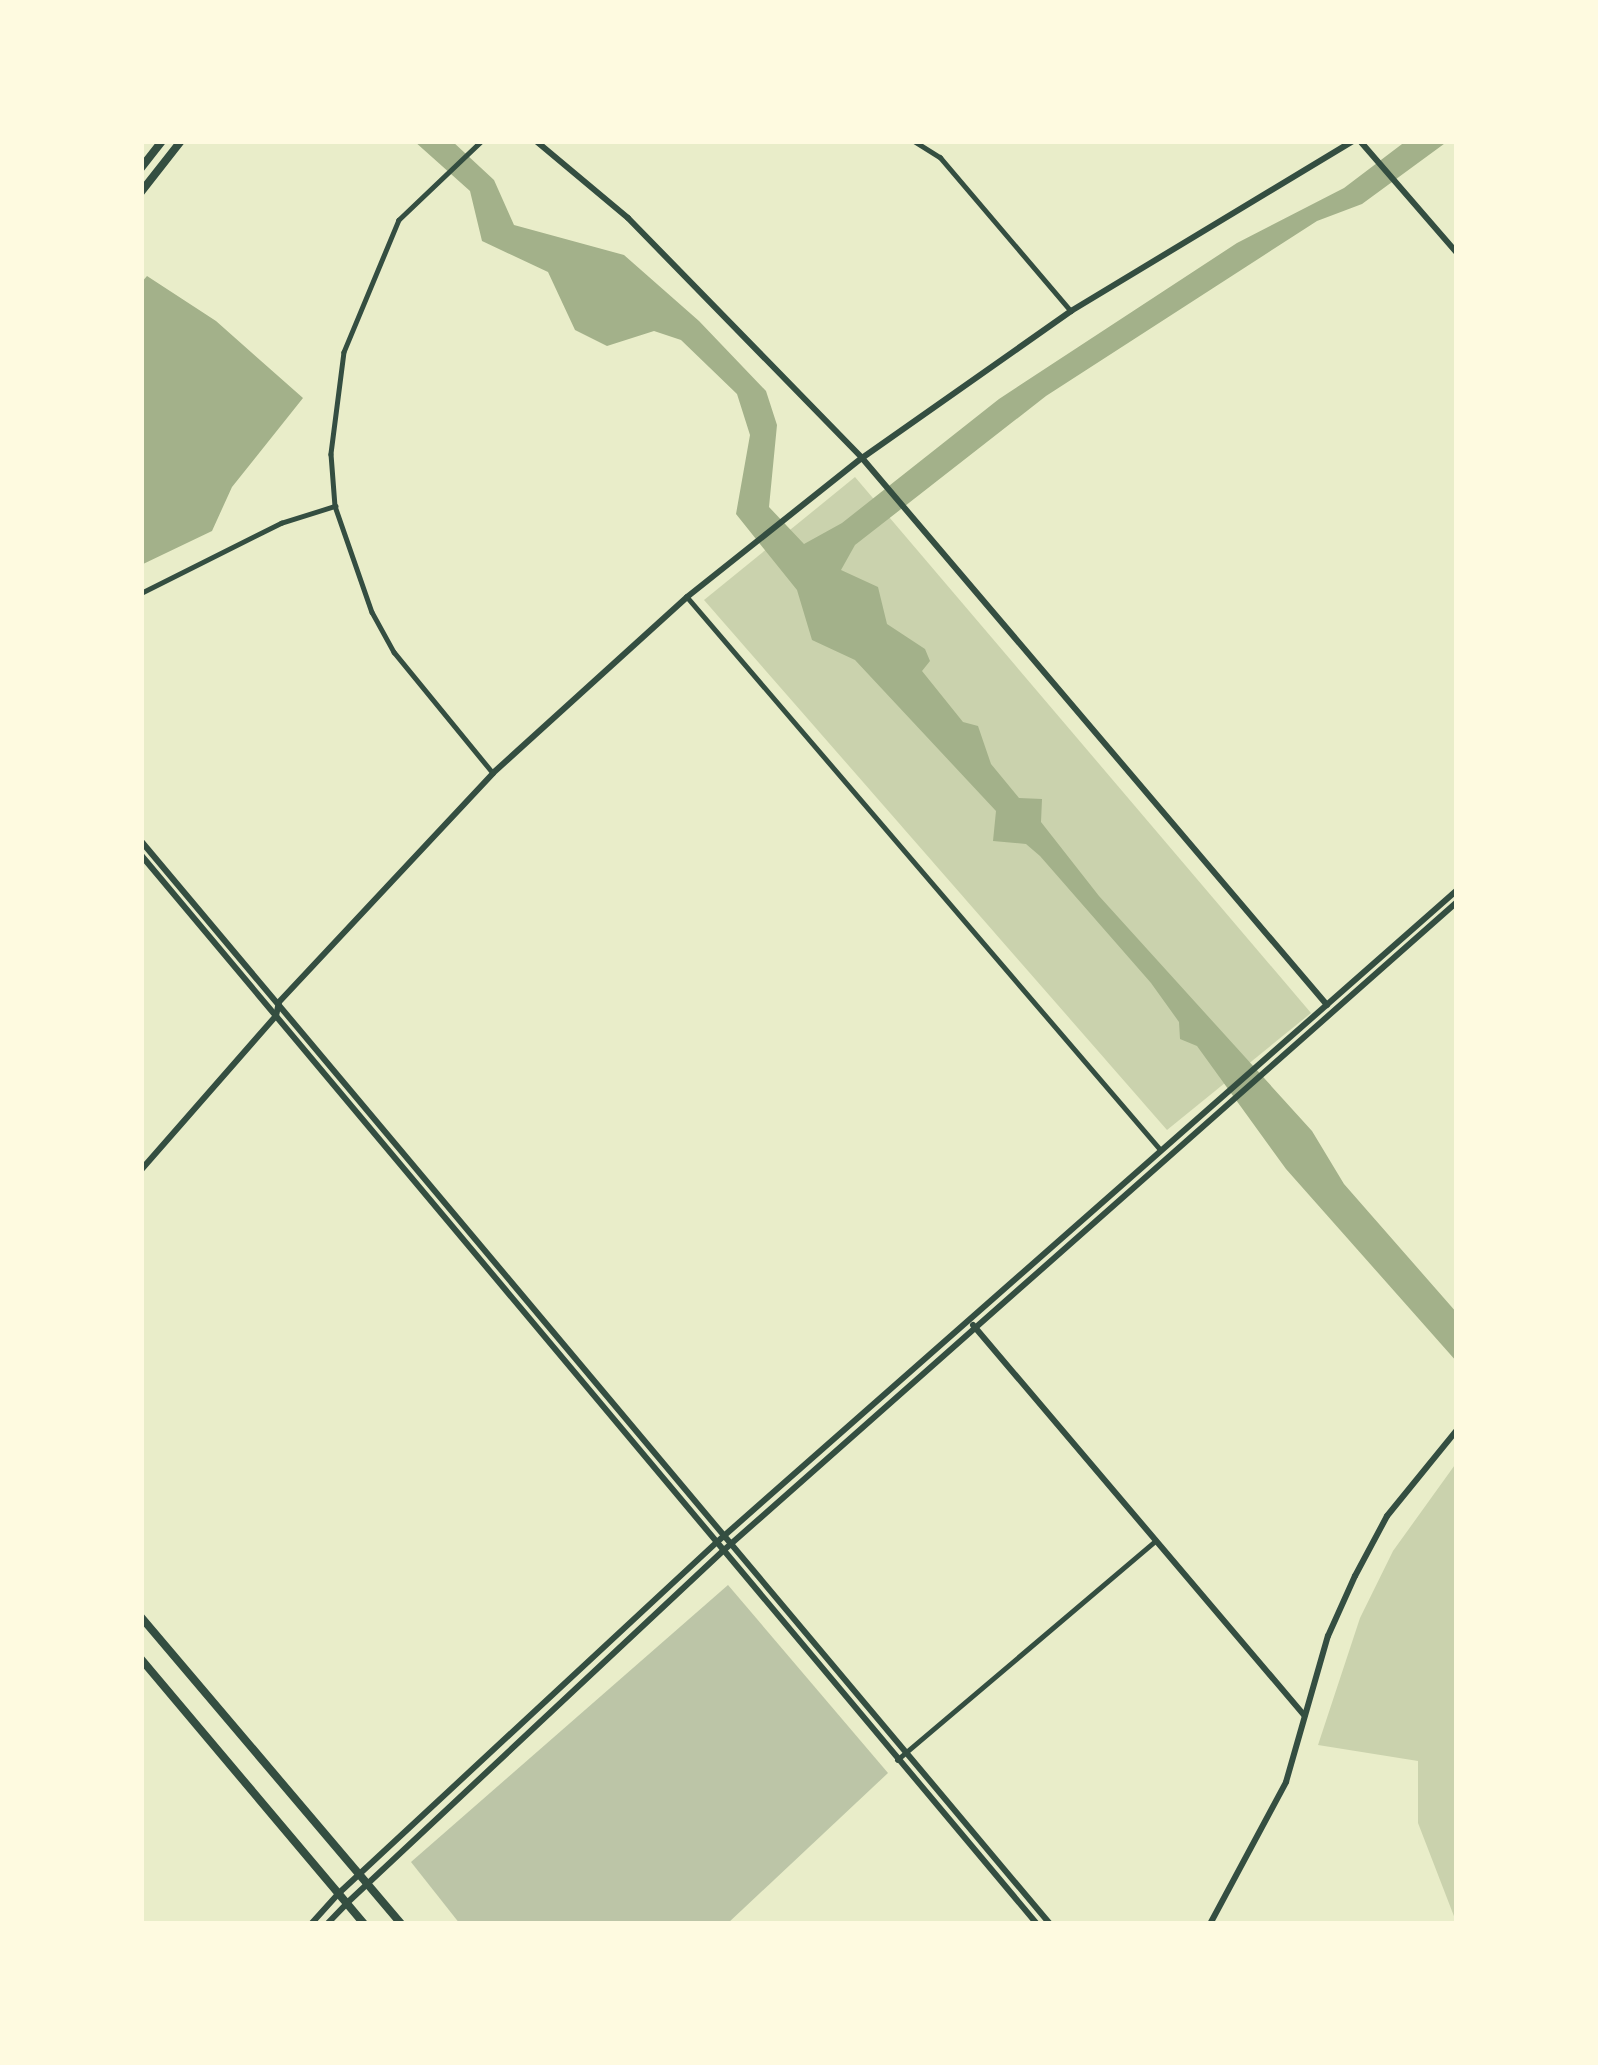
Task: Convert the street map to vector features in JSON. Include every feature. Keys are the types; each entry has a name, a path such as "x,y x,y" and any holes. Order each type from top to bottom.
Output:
{"main road":[{"path":"141,168 162,141"},
{"path":"141,192 181,141"},
{"path":"141,1617 401,1924"},
{"path":"141,1659 364,1924"}],"street":[{"path":"482,141 399,220 344,352 333,410 335,506 352,566 394,652 493,773"},
{"path":"536,141 628,218 862,458 1327,1005"},
{"path":"914,141 940,157 1071,310"},
{"path":"141,1170 277,1016 279,1002 493,773 738,555 862,458 1071,310 1356,141 1457,253"},
{"path":"141,593 280,523 335,506"},
{"path":"687,597 1160,1150"},
{"path":"141,841 1050,1924"},
{"path":"141,855 1037,1924"},
{"path":"1275,1056 1457,890"},
{"path":"327,1924 724,1550 1219,1105 1457,902"},
{"path":"311,1924 358,1874 725,1534 1160,1150 1219,1105"},
{"path":"968,1318 1304,1715"},
{"path":"1210,1924 1255,1852 1328,1636 1387,1516 1457,1430"},
{"path":"897,1760 1154,1541"}],"shaded area":[{"path":"414,141 452,141 494,180 514,225 624,255 699,321 766,391 777,425 769,507 804,544 842,523 999,399 1237,243 1344,188 1406,141 1448,141 1362,204 1317,221 1046,396 855,545 841,570 878,587 887,624 925,649 930,661 922,671 963,722 978,726 991,764 1019,798 1042,799 1041,822 1099,896 1312,1131 1344,1184 1457,1313 1457,1362 1286,1169 1197,1046 1180,1039 1179,1022 1151,983 1040,856 1026,844 993,841 996,811 855,660 812,640 797,590 736,514 750,435 737,394 681,340 654,331 607,346 575,330 548,272 482,241 470,191"},
{"path":"147,276 216,321 303,398 232,487 212,531 141,565 141,283"},
{"path":"855,477 1311,1013 1167,1130 704,600"},
{"path":"1457,1462 1457,1924 1418,1823 1418,1761 1318,1745 1360,1618 1393,1551"}],"building":[{"path":"728,1585 888,1773 727,1924 460,1924 411,1862"}]}
